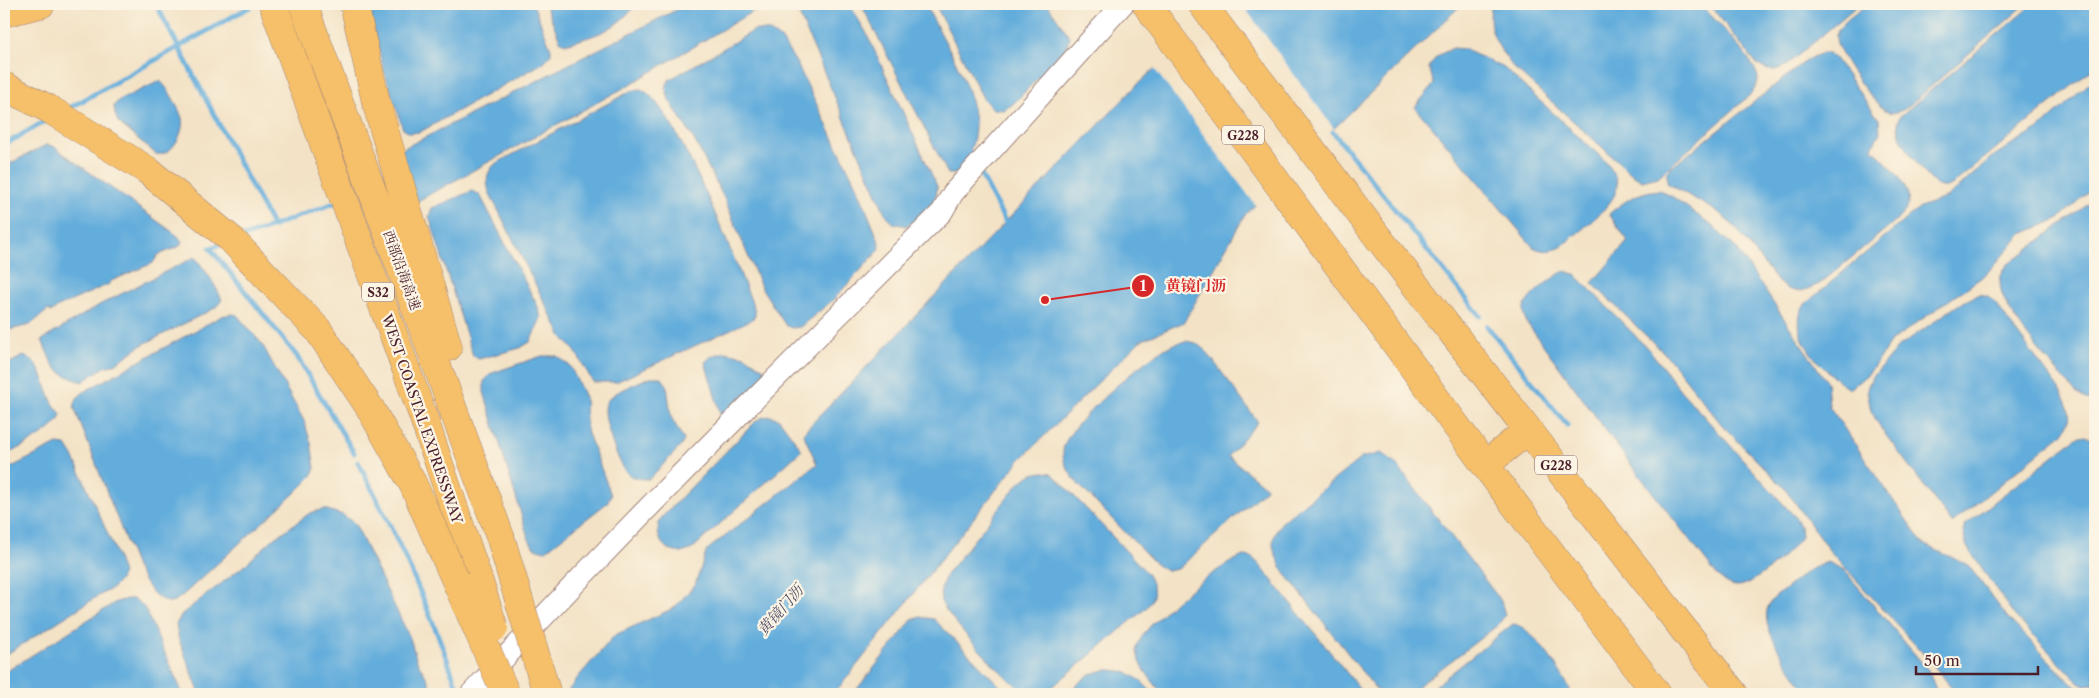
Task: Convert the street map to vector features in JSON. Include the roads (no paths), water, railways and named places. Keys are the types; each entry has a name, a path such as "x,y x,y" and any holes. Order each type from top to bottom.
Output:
{"highway":[{"path":"4,13 41,4"},
{"name":"WEST COASTAL EXPRESSWAY","path":"273,4 422,413 515,694"},
{"name":"西部沿海高速","path":"303,4 500,536"},
{"path":"354,4 376,102 453,363 500,536"},
{"name":"G228","path":"1146,4 1485,465 1657,694"},
{"name":"G228","path":"1202,4 1377,236 1734,694"},
{"path":"4,86 49,109 147,170 232,240 318,330 370,408 413,484 506,694"},
{"path":"1485,465 1528,430"},
{"name":"S32","path":"500,536 547,694"}],"street":[{"path":"471,694 569,589 787,366 942,212 953,193 1122,4"}],"water":[{"path":"367,4 533,4 551,49 551,54 543,63 420,132 410,133 403,129 384,71"},
{"path":"545,4 637,4 620,21 605,31 565,44 560,40"},
{"path":"688,4 765,4 629,85 412,204 400,150"},
{"path":"799,4 849,4 866,32 937,186 934,199 928,210 907,226 893,223 885,213 798,12"},
{"path":"861,4 925,4 959,69 972,105 975,121 974,137 962,174 948,174"},
{"path":"935,4 1047,4 1070,37 1064,51 1013,104 1004,110 993,109 984,100"},
{"path":"1223,4 1462,4 1245,215 1184,322 1140,341 1019,461 834,694 566,694 615,635 674,608 695,585 707,550 817,464 803,433 1138,84"},
{"path":"1492,4 1700,4 1743,51 1756,71 1757,83 1752,93 1658,177 1642,181 1634,176 1513,67 1498,45 1492,30 1490,13"},
{"path":"1709,4 1859,4 1787,65 1771,70 1764,69 1757,64"},
{"path":"1868,4 2026,4 1905,109 1892,113 1881,107 1865,89 1848,65 1837,43 1836,36 1840,27"},
{"path":"2033,4 2095,4 2095,67 1953,184 1945,187 1936,185 1916,163 1904,144 1898,125 1899,117"},
{"path":"755,30 768,31 781,39 797,64 858,189 878,239 880,249 833,300 800,327 792,328 786,326 761,287 725,200 695,141 669,100 666,88 669,80"},
{"path":"1453,48 1464,49 1504,68 1602,158 1614,174 1617,185 1616,192 1611,201 1596,217 1563,245 1548,250 1533,247 1415,107 1434,84 1429,67 1437,56"},
{"path":"1822,53 1828,53 1834,57 1879,119 1880,133 1872,147 1902,181 1908,197 1908,205 1899,218 1821,283 1809,289 1794,291 1778,282 1735,227 1718,212 1667,183 1667,171 1807,60"},
{"path":"2095,78 2095,187 2058,219 2022,234 1985,275 1891,341 1870,372 1850,389 1830,374 1811,353 1804,341 1800,329 1800,317 1804,305 1920,207 1948,197 1995,155 2039,129"},
{"path":"160,81 176,103 182,118 182,124 179,136 172,148 162,154 156,154 118,122 114,106 119,100"},
{"path":"640,89 654,100 670,122 687,153 720,226 755,310 755,316 751,320 616,382 593,382 575,351 562,337 489,192 488,177 490,170 495,164 631,91"},
{"path":"46,145 53,146 178,236 182,242 180,246 158,255 153,263 111,281 109,284 58,307 52,312 48,310 30,325 9,330 4,327 4,168 9,167 11,163"},
{"path":"1659,190 1673,197 1711,225 1736,248 1827,382 1829,406 1923,544 1968,565 2008,618 2072,684 2093,694 1957,694 1930,661 1829,550 1786,490 1722,425 1668,357 1592,283 1628,241 1609,214 1632,198"},
{"path":"472,191 480,195 538,307 541,318 530,342 520,348 479,359 473,356 429,216 432,208"},
{"path":"2095,199 2095,399 2090,400 2076,393 2031,340 2009,309 2002,295 2000,283 2007,265"},
{"path":"195,257 210,278 222,300 215,308 142,345 115,364 105,367 82,382 65,375 55,367 42,340 101,304"},
{"path":"1565,271 1576,275 1651,352 1681,391 1796,518 1800,526 1801,537 1781,558 1752,581 1744,585 1734,586 1717,575 1632,466 1527,323 1523,312 1526,303 1541,287"},
{"path":"1979,294 1988,296 1996,304 2061,392 2070,415 2068,425 2060,436 1952,523 1882,430 1871,411 1867,389 1871,379 1898,347 1958,305"},
{"path":"237,315 262,344 304,421 311,443 315,468 312,476 296,492 172,603 159,598 150,590 136,567 74,407 77,398 85,391 222,316"},
{"path":"1185,341 1196,343 1207,352 1258,422 1228,456 1267,488 1178,569 1167,571 1157,565 1078,484 1066,467 1063,451 1069,436 1080,422 1111,391 1159,352"},
{"path":"725,352 745,356 764,369 765,379 724,417 721,416 705,362 712,356"},
{"path":"23,356 38,368 53,403 61,414 53,427 45,433 4,456 4,366"},
{"path":"542,356 557,356 570,366 585,397 586,428 611,495 607,503 545,551 534,548 528,537 484,392 484,381 492,373"},
{"path":"651,377 661,377 667,385 671,417 684,440 681,446 649,479 640,479 627,473 623,468 607,426 605,407 610,397 627,387"},
{"path":"771,416 779,419 802,450 692,549 677,552 664,546 658,533 662,517 756,421 763,417"},
{"path":"2085,436 2095,439 2095,684 2085,685 2076,680 2014,615 1967,547 1963,532 1965,525 2068,444 2077,438"},
{"path":"57,444 66,445 73,456 115,550 123,573 113,588 4,656 4,471"},
{"path":"1381,453 1396,464 1501,601 1505,615 1498,625 1409,693 1383,694 1375,688 1284,572 1273,547 1274,535 1282,522 1361,458"},
{"path":"1051,473 1058,479 1147,573 1154,592 1152,600 1145,609 1050,689 1034,694 1020,689 981,651 946,609 941,601 941,594 946,575 1020,482 1032,474"},
{"path":"324,509 343,515 355,524 410,638 417,661 429,682 431,694 200,694 179,640 176,624 183,613 245,565 272,540 310,513"},
{"path":"1244,556 1251,557 1258,563 1364,694 1163,694 1147,674 1138,657 1137,651 1140,641 1149,627 1181,597 1218,570"},
{"path":"1828,562 1844,570 1928,670 1938,694 1808,694 1772,638 1766,614 1769,605 1778,595 1807,572"},
{"path":"135,599 144,607 183,694 4,694 4,673 116,602"},
{"path":"920,617 934,619 1001,687 1004,694 853,694 912,620"},
{"path":"1513,624 1521,627 1538,642 1555,665 1572,694 1425,694"},
{"path":"1105,670 1121,671 1138,678 1153,694 1066,694 1090,674"}],"waterway":[{"path":"156,4 273,227"},
{"path":"66,110 255,4"},
{"path":"4,145 49,119"},
{"path":"1333,132 1480,316"},
{"path":"966,146 975,163"},
{"path":"980,173 1008,227"},
{"path":"241,238 337,202"},
{"path":"222,244 210,248 296,355 354,453"},
{"path":"1487,326 1567,425"},
{"path":"358,462 413,574 458,690"}],"place":[{"name":"黄镜门沥","path":"1045,300"}]}
